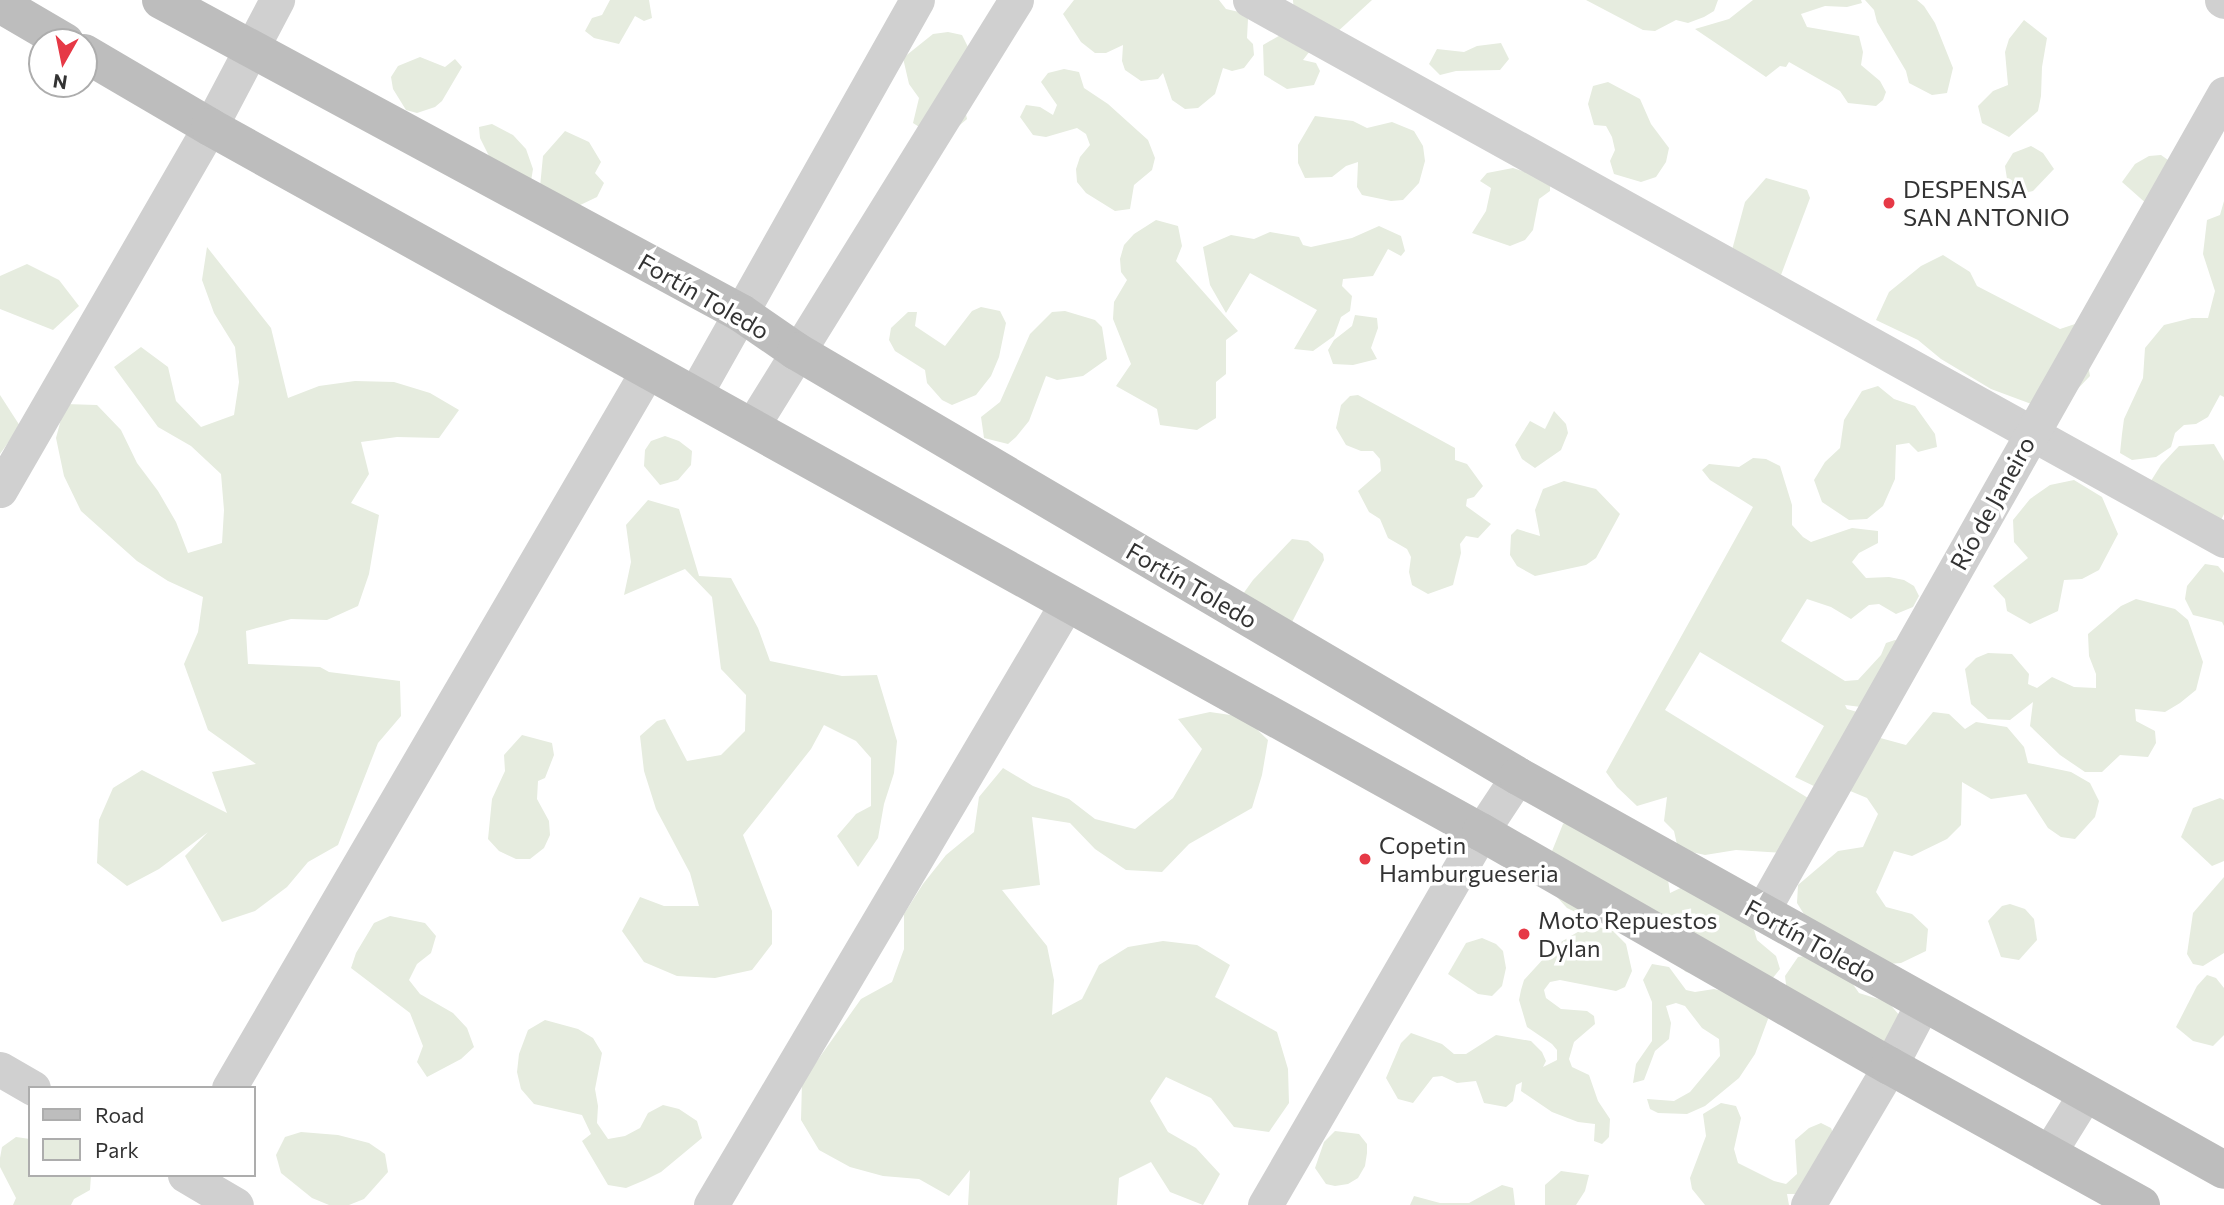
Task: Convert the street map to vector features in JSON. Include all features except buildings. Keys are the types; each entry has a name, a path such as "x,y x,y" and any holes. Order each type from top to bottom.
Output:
{"street":[{"name":"Fortín Toledo","path":"161,0 741,313 796,351 1518,776 2224,1170"},
{"path":"0,490 210,128 277,0"},
{"path":"695,394 917,0"},
{"path":"752,426 796,351 1016,0"},
{"path":"1250,0 2224,540"},
{"path":"0,4 41,28"},
{"path":"98,61 210,128 695,394 1481,832 1890,1066 2141,1205"},
{"name":"Río de Janeiro","path":"1761,913 2224,94"},
{"path":"230,1086 648,370"},
{"path":"711,1205 1067,603"},
{"path":"1265,1205 1481,832 1518,776"},
{"path":"1808,1205 1890,1066 1923,1003"},
{"path":"0,1069 30,1086"},
{"path":"2048,1154 2086,1093"},
{"path":"188,1177 236,1205"}],"green space":[{"path":"610,0 649,0 652,18 644,21 635,16 619,44 594,38 585,31 592,18 602,15"},
{"path":"1074,0 1219,0 1226,9 1239,12 1248,19 1247,38 1253,44 1254,55 1244,68 1232,71 1223,68 1215,94 1198,108 1185,109 1172,100 1163,73 1158,79 1141,81 1125,70 1122,61 1123,45 1106,53 1095,53 1081,42 1063,14"},
{"path":"1293,0 1372,0 1335,34 1294,13"},
{"path":"1586,0 1718,0 1714,11 1704,17 1688,23 1676,20 1655,31 1643,30"},
{"path":"1753,0 1861,0 1862,3 1847,7 1825,6 1801,14 1807,27 1859,36 1863,52 1861,65 1880,81 1886,92 1883,100 1876,106 1848,103 1840,91 1789,62 1786,67 1780,66 1766,77 1695,29 1729,19"},
{"path":"1865,0 1917,0 1924,6 1935,23 1953,68 1947,93 1932,95 1909,83 1906,71 1877,22 1874,10"},
{"path":"2024,20 2047,38 2041,96 2038,111 2009,137 1982,123 1978,106 1993,91 2008,85 2005,52 2009,39"},
{"path":"948,32 962,35 971,53 963,100 967,119 941,141 913,123 919,98 909,84 903,58 933,34"},
{"path":"1284,33 1313,47 1303,60 1316,63 1320,71 1314,85 1287,89 1264,75 1263,45"},
{"path":"1501,43 1509,59 1500,70 1456,71 1440,75 1429,64 1437,49 1464,52 1477,46"},
{"path":"420,57 445,67 455,59 462,67 442,101 435,107 417,113 406,110 393,89 391,77 398,66"},
{"path":"1064,69 1079,72 1084,88 1108,104 1148,140 1155,158 1152,170 1134,185 1130,209 1115,211 1086,193 1077,182 1076,169 1080,157 1090,145 1086,134 1077,128 1046,137 1033,135 1020,117 1026,105 1040,107 1053,115 1057,105 1041,82 1048,73"},
{"path":"1608,82 1640,99 1651,124 1669,148 1666,162 1656,177 1641,182 1614,174 1610,161 1615,150 1612,137 1606,126 1594,125 1588,104 1593,86"},
{"path":"1315,116 1353,121 1367,128 1392,122 1414,131 1423,146 1425,161 1419,183 1403,200 1391,201 1362,195 1357,187 1358,162 1346,166 1332,177 1305,178 1298,163 1298,145"},
{"path":"492,124 513,135 526,149 533,169 530,187 493,164 480,138 479,127"},
{"path":"565,131 589,142 601,162 595,173 604,183 597,197 576,207 540,187 543,156"},
{"path":"2031,146 2043,153 2054,169 2033,191 2020,194 2009,192 2005,166 2013,153"},
{"path":"2161,155 2182,170 2148,205 2122,182 2135,164 2149,156"},
{"path":"1513,168 1550,180 1550,191 1539,199 1533,230 1525,240 1510,246 1472,233 1486,211 1491,188 1480,181 1487,173"},
{"path":"1766,178 1807,190 1810,198 1781,275 1732,250 1745,202"},
{"path":"2224,201 2224,397 2220,395 2208,417 2196,424 2184,425 2175,433 2171,447 2156,457 2132,460 2120,453 2122,434 2124,419 2143,378 2145,348 2164,325 2192,318 2208,318 2215,291 2203,254 2207,220 2220,215"},
{"path":"1156,220 1178,226 1182,246 1176,261 1238,331 1226,340 1226,374 1216,382 1216,418 1197,430 1160,425 1157,409 1116,386 1131,364 1113,319 1114,302 1127,280 1121,272 1120,259 1124,245 1134,234"},
{"path":"1379,226 1401,236 1405,251 1401,256 1388,249 1373,276 1343,279 1342,286 1352,296 1350,311 1341,317 1334,336 1313,351 1294,349 1317,310 1250,273 1226,313 1210,285 1203,247 1231,235 1254,239 1270,232 1299,237 1303,245 1311,247 1352,238"},
{"path":"207,247 271,328 288,398 319,386 355,381 394,382 430,393 459,410 439,438 397,437 361,442 369,474 351,503 379,515 369,574 358,606 327,620 291,619 246,631 248,664 320,667 329,672 400,681 401,716 378,743 338,845 308,862 287,887 255,911 222,922 185,856 208,832 159,869 127,886 97,863 99,820 113,788 142,770 227,813 212,772 256,764 208,730 184,664 198,632 203,597 168,581 137,561 81,511 64,476 56,438 65,404 97,405 121,430 137,463 176,522 188,553 222,543 224,510 221,474 191,446 158,427 114,367 141,347 168,367 176,401 201,427 234,415 239,382 235,347 214,313 202,280"},
{"path":"1943,255 1970,272 1977,286 2060,329 2081,322 2090,376 2066,401 2034,405 1991,389 1941,359 1918,340 1876,320 1889,292 1921,266"},
{"path":"27,264 59,280 79,306 53,330 0,309 0,276"},
{"path":"981,307 1000,311 1006,323 999,357 991,376 976,395 952,405 942,400 927,383 925,370 895,351 889,340 891,328 908,312 917,312 915,326 945,346 972,311"},
{"path":"1065,311 1095,320 1102,327 1107,359 1083,376 1057,380 1046,376 1029,421 1016,437 1008,444 984,438 981,417 1000,402 1030,334 1052,312"},
{"path":"1355,315 1377,318 1378,328 1371,348 1377,359 1353,365 1333,364 1328,350 1334,340 1352,326"},
{"path":"1878,386 1894,399 1915,406 1935,434 1937,447 1918,452 1909,443 1896,445 1895,479 1883,506 1867,519 1849,520 1822,502 1814,480 1825,462 1840,448 1844,420 1862,391"},
{"path":"0,395 20,426 0,454"},
{"path":"1358,395 1455,448 1455,460 1467,464 1483,486 1474,497 1467,499 1466,506 1491,524 1478,538 1466,536 1460,544 1461,553 1453,585 1428,594 1412,585 1409,572 1411,557 1407,549 1388,538 1380,519 1369,512 1358,491 1381,471 1380,459 1373,451 1361,451 1346,445 1336,428 1341,405 1350,396"},
{"path":"1554,411 1566,424 1568,433 1561,450 1535,468 1522,459 1515,445 1530,421 1545,429"},
{"path":"665,436 679,441 692,451 691,465 678,480 660,485 644,466 645,450 651,441"},
{"path":"2214,444 2224,461 2224,514 2219,524 2149,484 2161,465 2179,446"},
{"path":"1753,458 1766,459 1780,466 1792,505 1792,525 1803,537 1811,542 1852,528 1878,531 1878,543 1859,553 1852,562 1866,578 1889,577 1904,580 1914,586 1919,596 1913,607 1896,614 1879,604 1869,605 1851,619 1831,607 1807,599 1781,641 1845,681 1858,680 1881,655 1886,643 1895,640 1913,645 1861,707 1845,705 1847,709 1864,714 1818,788 1795,777 1824,726 1700,652 1665,710 1808,798 1785,853 1736,850 1705,855 1678,849 1674,831 1664,821 1667,797 1637,806 1606,772 1753,507 1710,480 1702,470 1709,464 1739,467"},
{"path":"2074,480 2102,497 2118,534 2099,570 2082,579 2064,580 2058,611 2030,624 2007,611 2005,599 1993,586 2028,558 2014,542 2013,520 2030,499 2050,485"},
{"path":"1564,481 1596,489 1620,514 1596,558 1586,565 1535,576 1517,566 1510,555 1511,535 1517,529 1540,536 1535,510 1543,489"},
{"path":"648,500 679,509 699,576 731,578 758,628 770,661 842,676 877,675 897,741 894,773 884,804 878,838 858,867 837,836 856,814 871,806 871,758 856,741 824,725 811,749 743,835 772,911 772,944 752,970 715,978 677,976 644,962 622,931 640,897 664,906 699,906 690,873 656,809 644,771 640,736 657,721 665,719 687,761 721,755 745,731 746,695 721,669 712,597 685,569 624,595 631,562 626,525"},
{"path":"1292,539 1308,541 1323,554 1324,560 1292,622 1243,594"},
{"path":"2205,564 2218,566 2224,573 2224,626 2222,622 2193,615 2185,599 2187,586"},
{"path":"2136,599 2175,609 2188,620 2203,662 2196,690 2180,703 2165,712 2135,709 2136,721 2155,731 2156,743 2148,757 2120,755 2102,772 2085,772 2060,755 2030,726 2033,702 2010,720 1988,719 1971,704 1965,669 1976,658 1988,653 2012,654 2029,674 2028,684 2037,688 2052,677 2074,687 2096,688 2096,674 2089,656 2088,634 2121,606"},
{"path":"1210,712 1244,717 1268,740 1262,775 1252,808 1189,844 1162,872 1126,870 1095,849 1070,823 1032,817 1040,885 1002,890 1047,946 1054,980 1052,1015 1082,999 1099,965 1128,947 1163,941 1197,945 1230,965 1215,997 1277,1032 1288,1069 1289,1103 1269,1132 1234,1127 1211,1098 1166,1077 1150,1101 1168,1132 1196,1148 1220,1174 1203,1205 1170,1192 1151,1162 1119,1178 1117,1205 968,1205 970,1170 949,1196 919,1179 883,1176 850,1167 819,1150 801,1120 802,1082 861,999 892,982 904,949 904,914 946,855 974,832 979,797 1003,768 1033,786 1069,799 1095,819 1135,829 1173,798 1202,749 1178,719"},
{"path":"1933,712 1949,714 1965,729 1976,722 2007,727 2024,747 2028,763 2071,772 2090,783 2099,801 2095,817 2075,839 2061,837 2048,828 2026,794 1991,799 1962,782 1961,825 1947,839 1912,856 1894,851 1876,892 1886,907 1912,914 1928,929 1926,951 1901,963 1875,965 1812,927 1797,903 1798,885 1838,851 1863,847 1878,814 1867,798 1843,788 1873,736 1906,745"},
{"path":"522,735 552,743 554,755 545,778 538,781 537,799 549,821 550,835 544,848 530,859 516,859 499,851 488,839 492,799 505,771 504,755"},
{"path":"2220,798 2224,800 2224,861 2212,866 2181,837 2193,808"},
{"path":"1573,815 1667,873 1670,893 1693,882 1750,916 1757,940 1776,956 1780,969 1772,979 1703,976 1686,972 1626,923 1596,922 1567,908 1556,896 1548,861 1563,824"},
{"path":"2224,877 2224,953 2203,966 2193,964 2187,954 2193,913"},
{"path":"2010,904 2025,909 2034,919 2037,940 2019,960 2001,957 1988,921 2002,906"},
{"path":"390,916 425,923 436,936 431,953 417,964 409,980 420,994 453,1013 467,1028 474,1047 461,1059 427,1077 417,1062 423,1046 410,1013 351,968 356,953 374,923"},
{"path":"1595,926 1613,931 1626,944 1632,971 1625,987 1616,991 1560,980 1550,982 1544,990 1546,998 1561,1009 1587,1011 1594,1016 1595,1024 1574,1042 1569,1059 1572,1067 1589,1075 1598,1101 1610,1119 1609,1137 1602,1144 1594,1141 1595,1124 1578,1122 1552,1112 1521,1091 1522,1082 1516,1085 1513,1101 1506,1107 1484,1103 1476,1081 1457,1083 1442,1076 1433,1077 1413,1103 1398,1099 1386,1078 1401,1043 1411,1033 1442,1044 1454,1054 1466,1054 1496,1035 1531,1041 1542,1052 1546,1061 1543,1067 1557,1060 1557,1050 1552,1044 1527,1027 1519,1000 1521,990 1524,980 1556,945 1586,927"},
{"path":"1482,938 1496,944 1503,951 1506,968 1502,986 1492,996 1478,994 1448,974 1466,943"},
{"path":"1813,955 1843,970 1859,993 1888,1002 1900,1016 1887,1053 1788,1001 1785,976 1798,957"},
{"path":"1652,964 1669,967 1686,990 1695,992 1714,989 1748,997 1771,1011 1755,1054 1739,1078 1705,1106 1687,1114 1658,1113 1650,1109 1647,1099 1674,1101 1690,1092 1720,1056 1719,1039 1702,1028 1685,1006 1676,1003 1666,1006 1671,1023 1669,1039 1655,1051 1644,1080 1633,1083 1636,1064 1652,1041 1652,1002 1643,980"},
{"path":"2207,975 2216,978 2224,988 2224,1035 2213,1046 2193,1041 2176,1027 2197,986"},
{"path":"545,1020 578,1029 593,1038 602,1053 595,1089 597,1123 608,1139 625,1136 640,1128 648,1113 663,1105 679,1109 697,1121 702,1138 661,1172 645,1180 626,1188 608,1185 582,1141 591,1134 582,1115 534,1104 521,1089 517,1072 519,1054 528,1030"},
{"path":"1721,1103 1736,1106 1741,1118 1734,1149 1738,1163 1774,1181 1786,1184 1797,1174 1795,1140 1809,1128 1821,1123 1831,1128 1841,1153 1801,1194 1787,1194 1789,1205 1705,1205 1692,1189 1690,1178 1706,1136 1703,1114"},
{"path":"1335,1131 1359,1134 1367,1144 1367,1153 1365,1166 1358,1178 1348,1184 1335,1186 1326,1184 1315,1168 1324,1142"},
{"path":"301,1132 338,1135 369,1143 385,1154 388,1172 364,1199 349,1205 329,1205 312,1198 281,1173 276,1155 285,1137"},
{"path":"16,1137 28,1139 28,1177 91,1177 90,1190 74,1199 71,1205 13,1205 16,1198 0,1167 2,1147"},
{"path":"1561,1171 1589,1175 1585,1191 1576,1205 1545,1205 1545,1185"},
{"path":"1502,1185 1513,1188 1515,1205 1410,1205 1414,1196 1440,1203 1469,1203"}],"place":[{"name":"DESPENSA SAN ANTONIO","path":"1889,203"},
{"name":"Copetin Hamburgueseria","path":"1365,859"},
{"name":"Moto Repuestos Dylan","path":"1524,934"}]}
